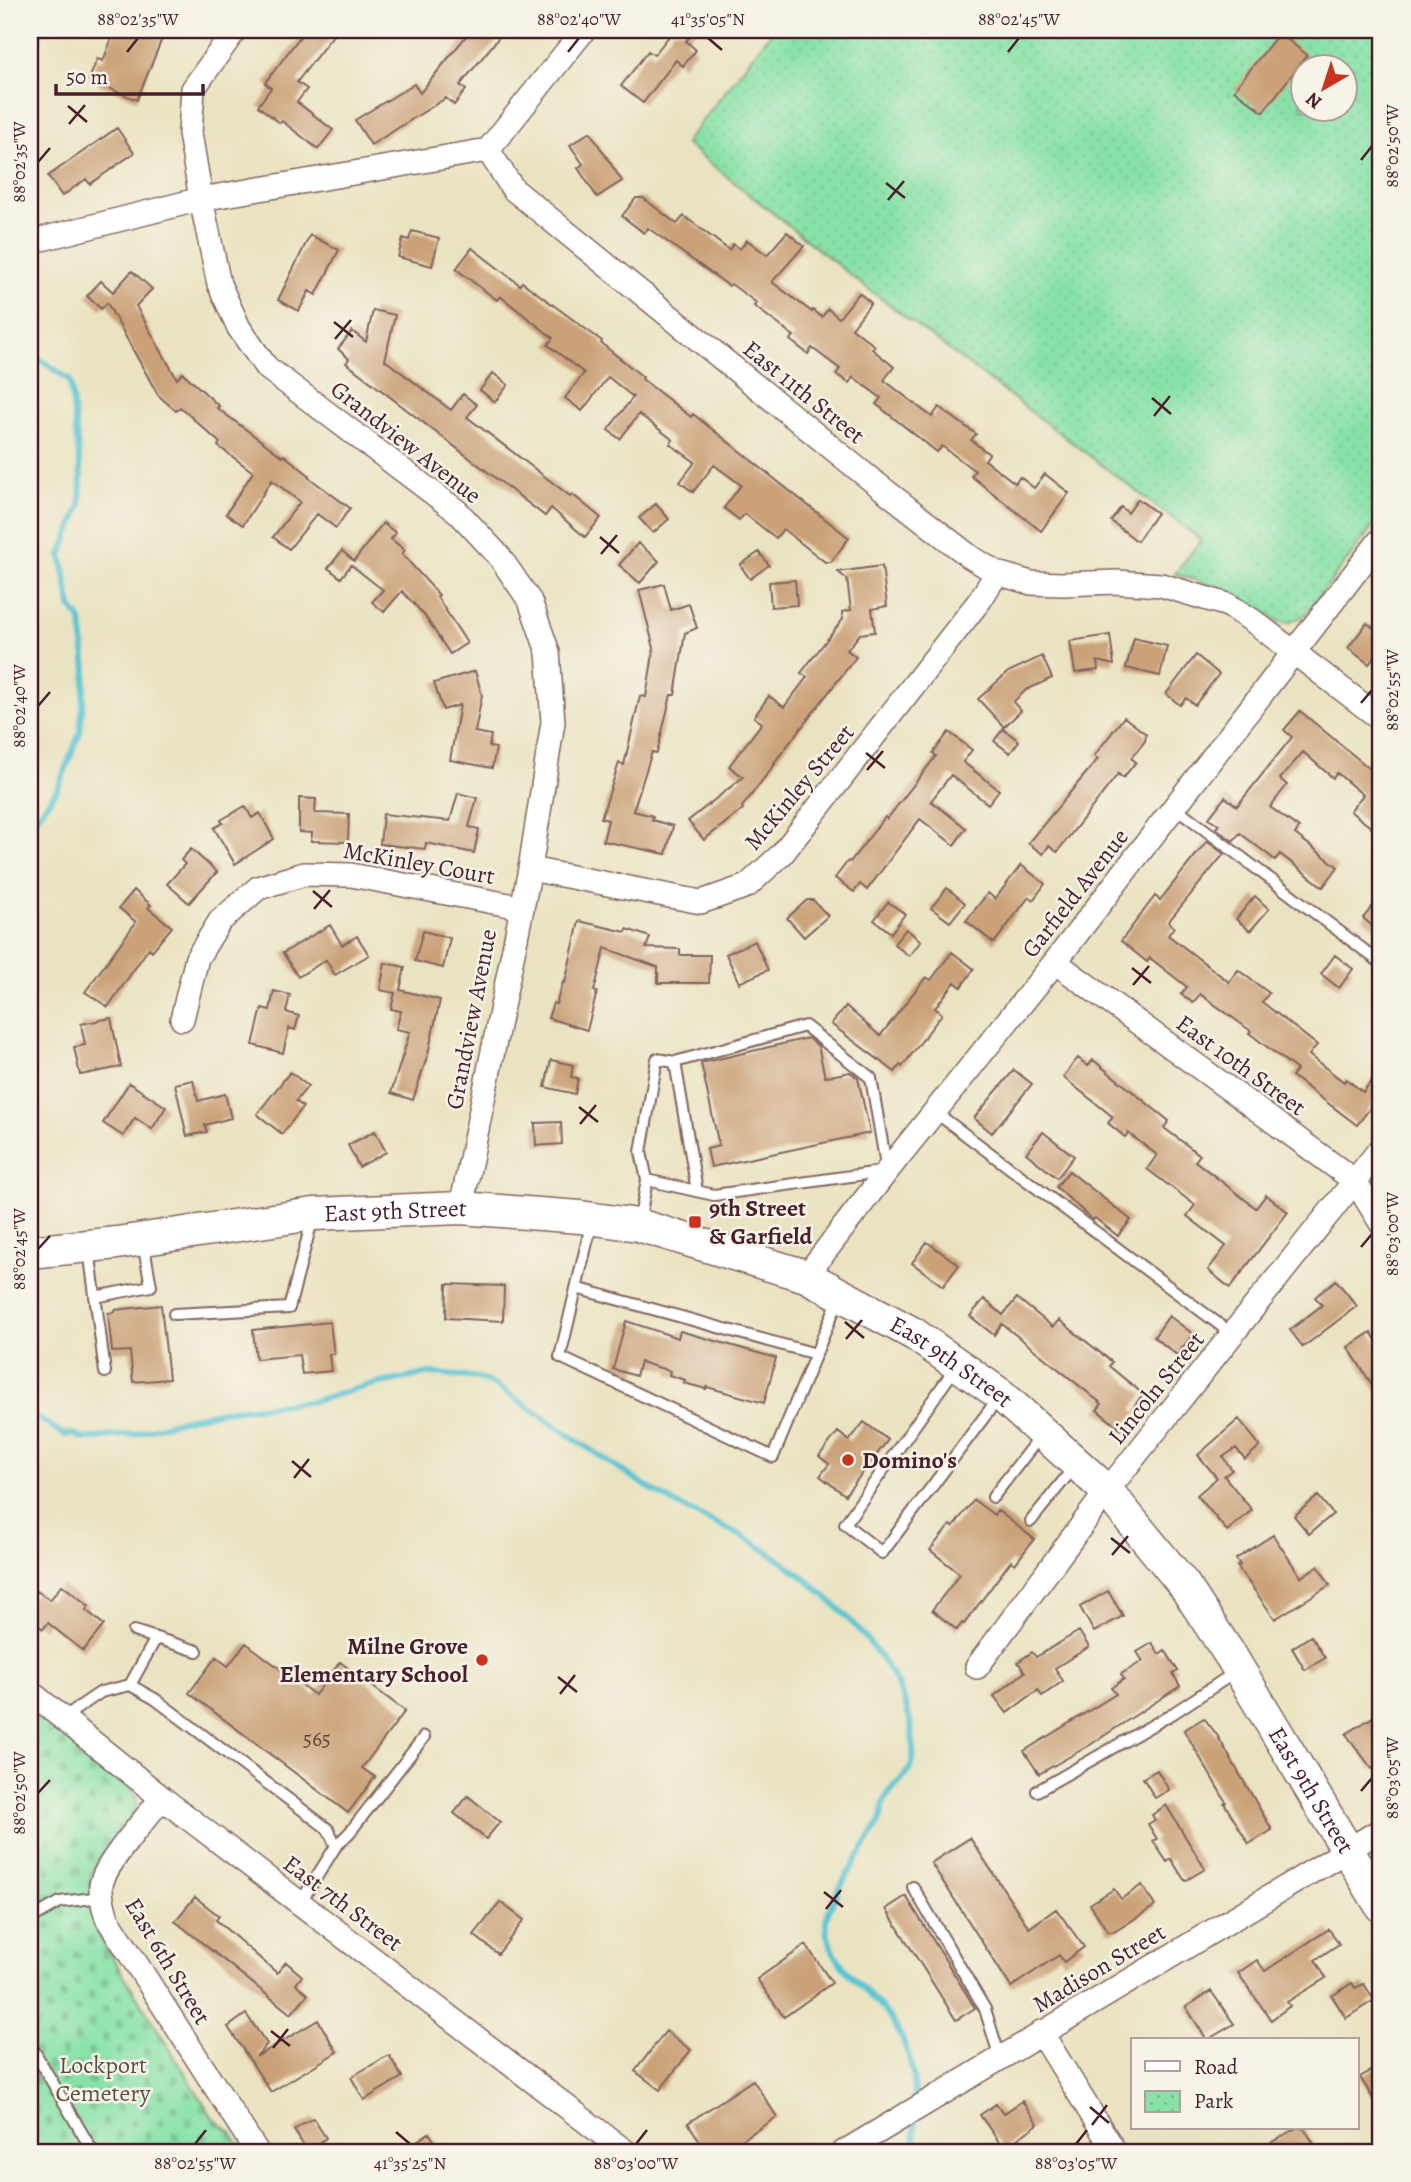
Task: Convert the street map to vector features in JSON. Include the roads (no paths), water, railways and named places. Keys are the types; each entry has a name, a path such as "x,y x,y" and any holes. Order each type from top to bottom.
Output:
{"main road":[{"name":"East 9th Street","path":"30,1252 143,1239 314,1214 461,1208 638,1225 806,1276 914,1334 1001,1395 1107,1491 1184,1585 1239,1670 1381,1906"}],"street":[{"name":"Grandview Avenue","path":"235,30 192,89 190,133 219,284 239,328 265,367 458,512 499,556 530,601 548,652 553,722 530,869 520,907 461,1208"},
{"path":"30,242 201,199 488,150 584,30"},
{"name":"East 11th Street","path":"488,150 513,189 969,556 997,573 1031,583 1150,584 1201,595 1228,605 1254,621 1381,719"},
{"name":"Garfield Avenue","path":"806,1276 1055,962 1381,539"},
{"name":"McKinley Street","path":"530,869 701,902 747,886 782,854 979,600 997,573"},
{"name":"McKinley Court","path":"182,1018 197,958 220,921 258,888 304,874 351,875 520,907"},
{"name":"East 10th Street","path":"1055,962 1355,1181 1381,1223"},
{"name":"Lincoln Street","path":"977,1667 1107,1491 1381,1147"},
{"name":"East 7th Street","path":"30,1692 162,1798 626,2152"},
{"name":"East 6th Street","path":"162,1798 107,1869 101,1888 107,1918 257,2152"},
{"name":"Madison Street","path":"844,2152 1381,1830"},
{"path":"1041,2032 1115,2152"}],"lane":[{"path":"1175,807 1381,963"},
{"path":"638,1225 647,1180 641,1152 657,1059 675,1062 805,1026 871,1078 887,1171 714,1195 647,1180"},
{"path":"675,1062 697,1191"},
{"path":"935,1112 1233,1334"},
{"path":"174,1314 289,1308 314,1214"},
{"path":"592,1219 560,1357 773,1457 840,1294"},
{"path":"95,1297 151,1286 143,1239"},
{"path":"89,1246 105,1372"},
{"path":"576,1288 816,1354"},
{"path":"958,1365 845,1524 882,1553 1001,1395"},
{"path":"993,1497 1043,1433"},
{"path":"1031,1521 1077,1464"},
{"path":"134,1631 197,1651"},
{"path":"130,1685 156,1638"},
{"path":"1037,1791 1172,1714 1239,1670"},
{"path":"62,1718 101,1692 130,1685 155,1699 328,1829 336,1846"},
{"path":"300,1903 336,1846 424,1737"},
{"path":"913,1887 985,2009 1000,2058"},
{"path":"30,1919 60,1902 102,1897"},
{"path":"30,2044 93,2152"}],"waterway":[{"path":"30,70 41,30"},
{"path":"30,345 35,356 70,380 81,476 80,506 61,555 71,607 81,620 86,670 80,732 58,788 30,827"},
{"path":"30,1413 65,1435 74,1434 84,1439 135,1434 222,1411 314,1401 366,1386 431,1373 479,1378 498,1387 649,1488 756,1544 807,1581 834,1604 880,1656 897,1685 909,1715 913,1745 911,1766 885,1800 880,1820 840,1887 826,1923 828,1938 841,1964 892,2021 902,2040 912,2070 915,2101"},
{"path":"914,2152 915,2116"}],"place":[{"name":"9th Street & Garfield","path":"695,1222"},
{"name":"Domino's","path":"848,1460"},
{"name":"Milne Grove Elementary School","path":"482,1660"}],"park label":[{"name":"Lockport Cemetery","path":"103,2079"}]}
